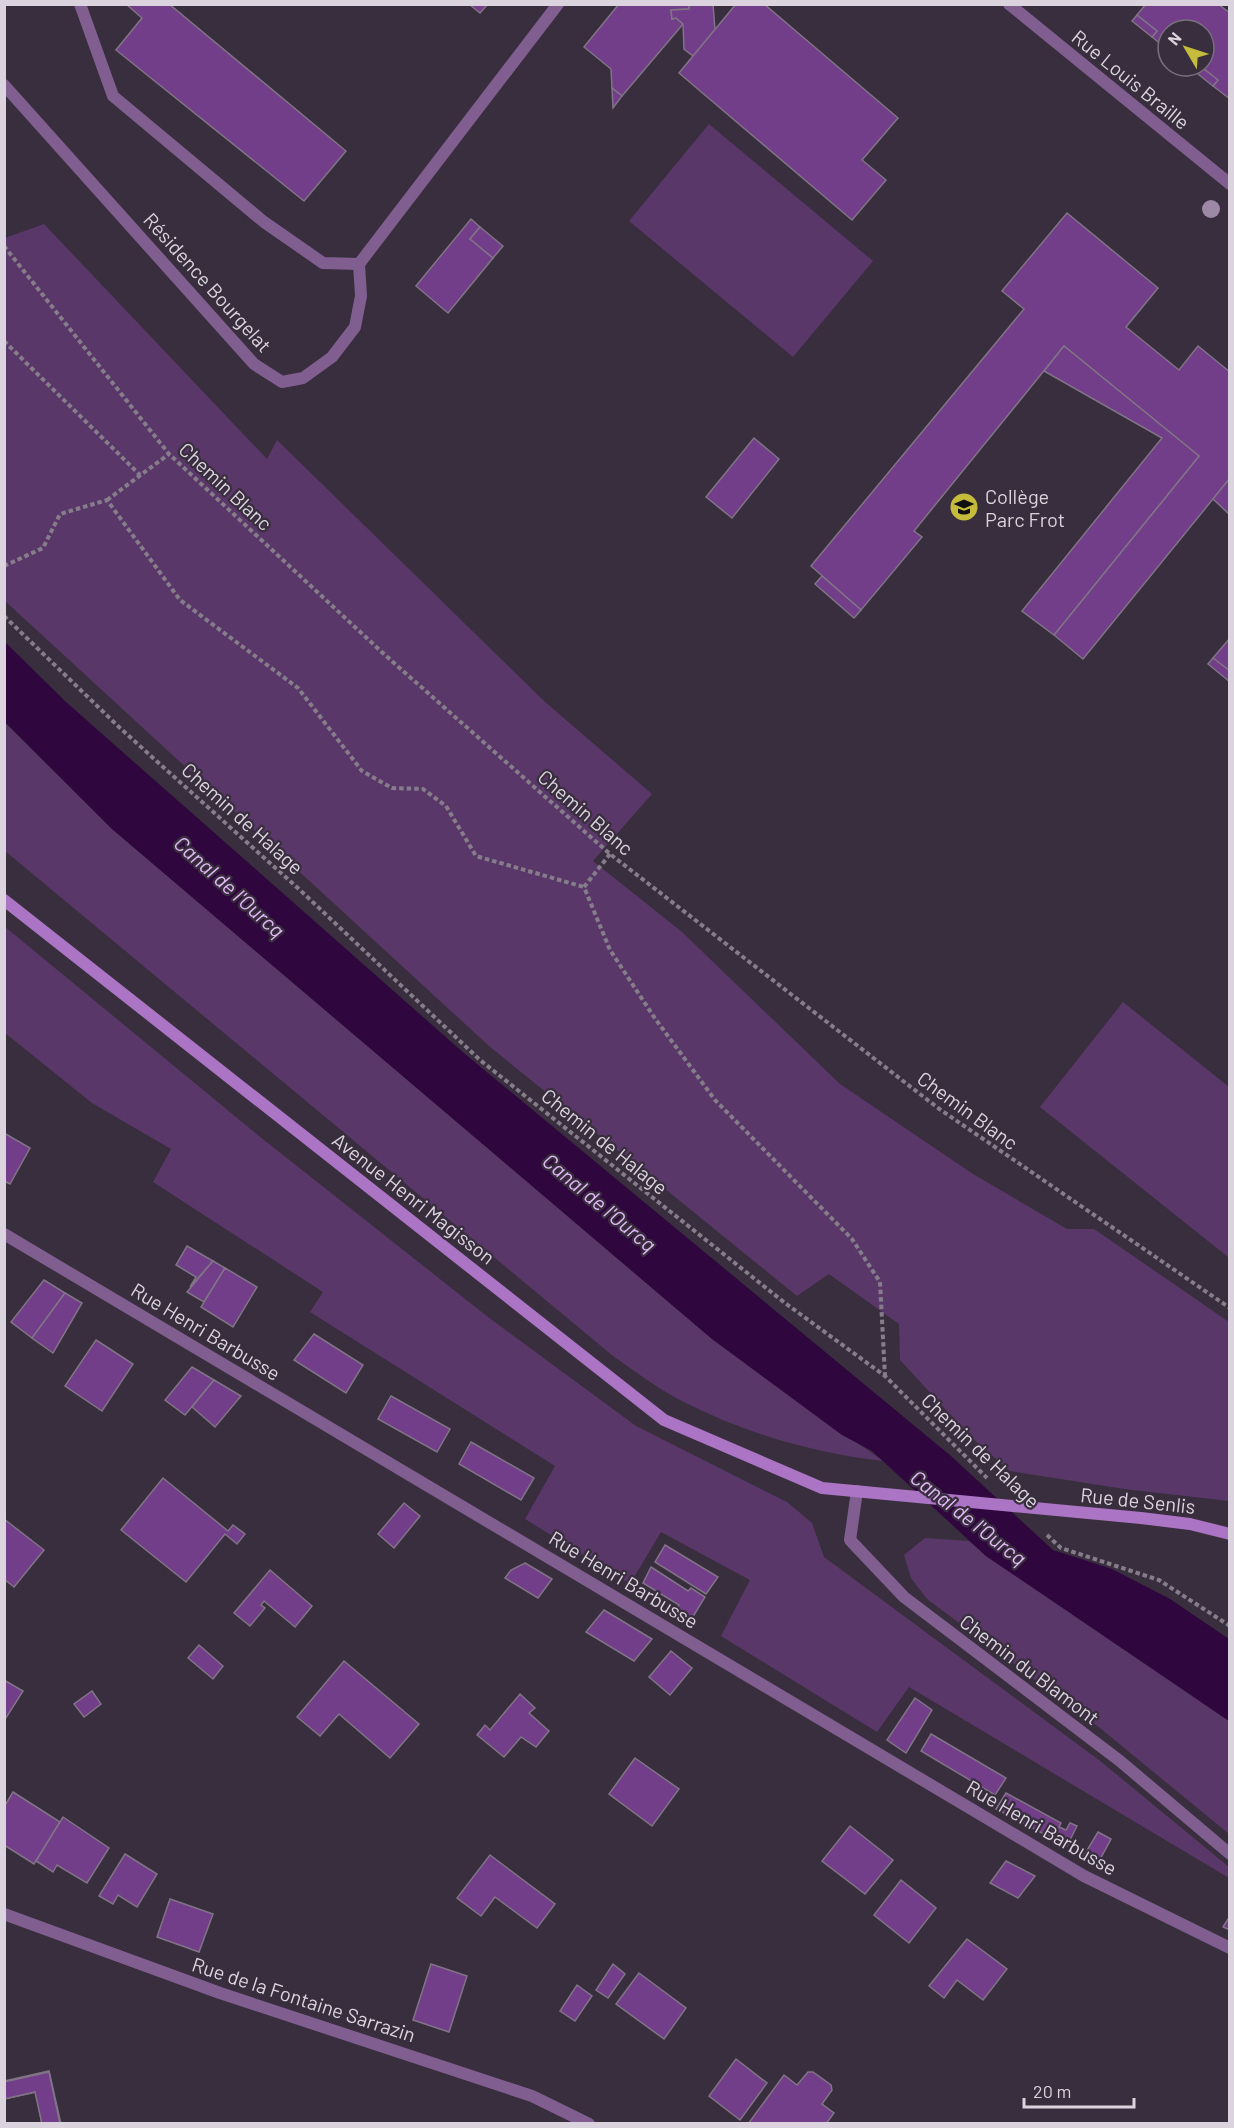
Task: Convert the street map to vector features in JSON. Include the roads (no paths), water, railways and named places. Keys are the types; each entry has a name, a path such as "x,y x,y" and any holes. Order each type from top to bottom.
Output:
{"main road":[{"name":"Avenue Henri Magisson","path":"4,900 664,1420 822,1488 857,1491"},
{"name":"Rue de Senlis","path":"857,1491 1161,1520 1230,1533"}],"street":[{"path":"80,4 113,96 264,222 323,263 359,264 558,4"},
{"name":"Rue Louis Braille","path":"1009,4 1230,184"},
{"name":"Résidence Bourgelat","path":"4,85 254,364 282,382 303,378 332,357 355,327 361,296 359,264"},
{"name":"Rue Henri Barbusse","path":"4,1234 1084,1876 1230,1948"},
{"name":"Chemin du Blamont","path":"857,1491 850,1540 904,1597 1120,1761 1230,1854"},
{"name":"Rue de la Fontaine Sarrazin","path":"4,1914 220,1993 532,2096 589,2124"}],"water":[{"name":"Canal de l'Ourcq","path":"4,641 66,702 465,1054 951,1456 1053,1550 1112,1569 1170,1599 1229,1639 1229,1721 986,1556 872,1451 842,1435 712,1339 112,829 5,722"}],"place":[{"name":"Collège Parc Frot","path":"964,507"}]}
